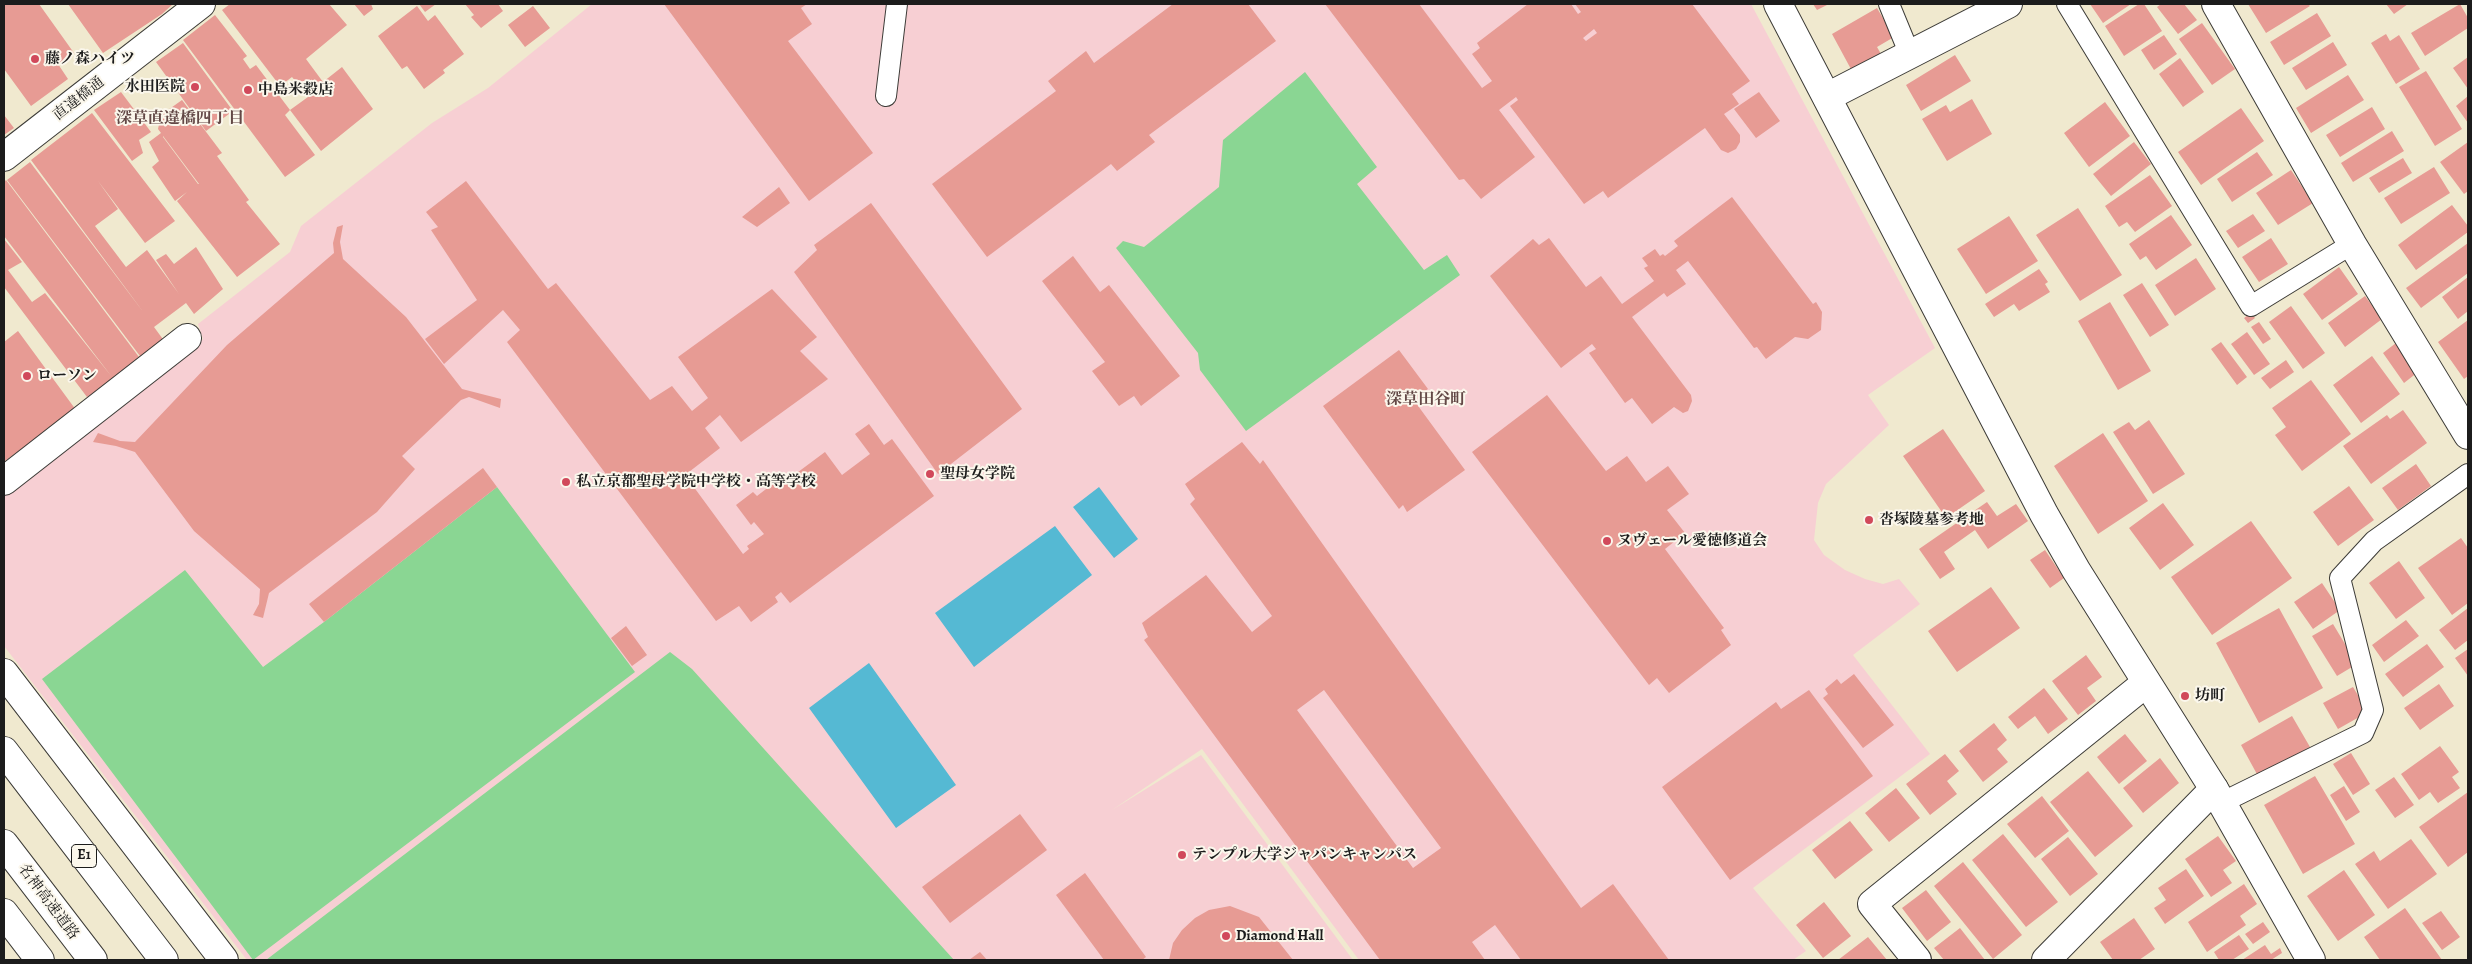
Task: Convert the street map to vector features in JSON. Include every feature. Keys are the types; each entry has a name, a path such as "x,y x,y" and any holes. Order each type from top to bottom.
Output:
{"main road":[{"name":"直違橋通","path":"4,157 201,4"},
{"path":"1778,4 2044,514 2146,683 2218,796 2311,960"},
{"path":"1827,97 2008,4"},
{"path":"2216,4 2352,244 2468,435"},
{"path":"4,481 187,338"},
{"path":"4,673 224,960"},
{"path":"1917,960 1872,904 2146,683"},
{"name":"E1","path":"4,751 164,960"},
{"path":"2046,960 2218,796"},
{"name":"名神高速道路","path":"4,844 92,960"},
{"path":"4,913 40,960"}],"lane":[{"path":"886,96 896,4"},
{"path":"1889,4 1910,55"},
{"path":"2067,4 2251,306 2352,244"},
{"path":"2218,796 2363,734 2373,710 2340,578 2374,541 2468,474"}],"shaded area":[{"name":"聖母女学院","path":"592,4 1751,4 1935,348 1868,395 1889,425 1826,484 1818,503 1814,540 1824,555 1845,570 1865,579 1883,584 1899,579 1920,604 1853,655 1930,754 1753,888 1806,951 1793,960 1359,960 1202,749 1112,810 1201,755 1353,960 247,960 4,646 4,490 203,339 198,324 290,252 301,226 432,123 488,88"}],"green space":[{"path":"1305,72 1377,167 1357,184 1424,270 1447,255 1460,275 1246,431 1200,370 1198,353 1116,248 1123,241 1144,247 1219,187 1223,140"},
{"path":"497,487 635,672 253,960 42,679 185,570 263,667 324,622"},
{"path":"670,652 692,669 954,960 266,960"}],"water":[{"path":"1099,487 1138,539 1114,558 1073,507"},
{"path":"1055,526 1092,575 974,667 935,613"},
{"path":"869,663 956,785 896,828 809,708"}],"building":[{"name":"藤ノ森ハイツ","path":"4,4 39,4 74,53 58,64 68,79 31,106 4,69"},
{"path":"68,4 173,4 162,14 103,53"},
{"path":"230,4 329,4 347,25 306,59 323,82 342,67 373,109 321,151 290,110 308,97 292,77 280,86 222,10"},
{"path":"354,4 371,4 373,9 364,16"},
{"path":"419,4 436,4 425,12"},
{"path":"465,4 498,4 503,11 481,28 471,17 474,15"},
{"path":"664,4 807,4 801,8 812,24 788,41 873,153 809,201"},
{"path":"1173,4 1248,4 1276,41 1149,135 1155,142 1117,171 1111,164 987,257 932,184 1056,91 1048,81 1086,51 1094,63"},
{"path":"1325,4 1419,4 1482,88 1492,81 1472,54 1480,48 1477,43 1528,4 1571,4 1578,14 1581,12 1575,4 1692,4 1750,81 1732,94 1739,104 1724,114 1740,135 1740,142 1736,149 1728,153 1721,150 1705,128 1608,198 1603,191 1584,204 1510,106 1518,100 1516,97 1499,110 1535,157 1481,199 1464,179 1459,180","holes":["1594,29 1597,33 1586,41 1583,38"]},
{"path":"1813,4 1829,4 1817,10"},
{"path":"2090,4 2131,4 2103,23"},
{"path":"2139,4 2144,4 2162,31 2124,56 2105,26"},
{"path":"2161,4 2184,4 2197,20 2178,34 2157,7"},
{"path":"2248,4 2308,4 2310,6 2266,33"},
{"path":"2386,4 2408,4 2394,14"},
{"path":"2460,4 2468,18 2468,28 2425,56 2411,33"},
{"path":"417,6 428,21 435,15 464,54 443,70 445,73 424,89 407,66 402,69 378,36"},
{"path":"533,6 550,28 525,47 508,25"},
{"path":"1877,8 1894,37 1877,47 1881,54 1852,71 1832,34"},
{"path":"2317,13 2331,36 2284,65 2270,42"},
{"name":"中島米穀店","path":"215,15 247,56 243,59 250,69 256,65 290,110 285,115 315,155 285,177 183,40"},
{"path":"2202,23 2235,69 2212,85 2179,39"},
{"path":"2386,34 2390,41 2399,35 2420,69 2396,84 2371,43"},
{"path":"2164,35 2177,54 2154,70 2141,50"},
{"path":"2333,42 2347,65 2306,90 2292,68"},
{"name":"水田医院","path":"183,43 233,111 206,131 156,62"},
{"path":"1955,55 1971,81 1921,111 1906,85"},
{"path":"2468,57 2468,89 2453,68"},
{"path":"2180,58 2204,92 2183,107 2159,74"},
{"path":"2426,71 2462,129 2435,146 2399,87"},
{"path":"2348,75 2364,100 2311,133 2296,108"},
{"path":"121,92 151,132 139,140 143,153 132,161 94,110"},
{"path":"1759,92 1780,121 1756,138 1734,109"},
{"path":"2468,96 2468,123 2456,106"},
{"path":"1972,99 1992,134 1947,161 1922,119 1946,105 1950,112"},
{"path":"182,100 222,153 217,156 249,200 246,202 280,244 237,277 177,201 187,192 175,201 152,167 159,161 149,142 161,133 158,129 161,115","holes":["163,136 199,184 198,184"]},
{"path":"2105,102 2130,136 2089,167 2064,133"},
{"path":"2372,107 2385,129 2340,157 2326,135"},
{"path":"2241,108 2264,141 2201,185 2178,152"},
{"path":"92,113 175,221 145,243 98,181 118,209 95,226 126,267 147,250 179,294 156,260 166,254 174,264 196,247 223,289 194,314 186,303 154,327 165,342 143,360 7,180 30,162 144,313 31,160"},
{"path":"4,115 14,128 4,135"},
{"path":"2392,131 2404,151 2353,182 2341,163"},
{"path":"2134,142 2151,164 2111,196 2093,174"},
{"path":"2468,142 2468,191 2464,194 2440,162"},
{"path":"2257,152 2273,175 2232,202 2217,179"},
{"path":"2403,158 2412,173 2379,193 2369,178"},
{"path":"2434,167 2450,193 2401,224 2384,198"},
{"path":"2291,170 2313,203 2278,225 2256,193"},
{"path":"2150,175 2172,206 2135,232 2127,222 2119,227 2105,206"},
{"path":"6,180 142,361 87,397 4,287 4,239 22,262 8,270 32,302 45,293 112,377 4,236 4,182"},
{"path":"466,181 548,289 556,283 650,400 672,386 692,411 708,398 678,357 772,289 817,337 800,351 828,379 741,442 720,415 705,428 720,448 685,475 743,554 749,549 747,546 764,534 754,522 751,525 736,505 753,492 757,496 783,476 786,481 825,452 842,475 870,454 855,434 869,424 884,445 892,439 934,496 790,603 781,592 775,597 778,602 751,622 739,606 716,621 507,342 520,330 503,310 444,364 425,339 477,300 431,230 438,227 426,212"},
{"path":"779,187 790,203 757,227 742,217"},
{"path":"1732,197 1813,304 1816,302 1822,312 1821,330 1808,339 1795,337 1766,359 1757,347 1754,348 1688,261 1676,270 1686,284 1667,297 1664,293 1632,317 1691,395 1692,401 1688,411 1683,413 1674,407 1652,424 1632,398 1625,403 1589,353 1596,349 1592,344 1561,368 1490,276 1533,239 1539,245 1549,238 1586,287 1601,276 1622,304 1654,281 1644,268 1648,266 1642,258 1655,249 1660,256 1663,254 1665,256 1678,246 1674,241"},
{"path":"871,203 1022,409 938,474 794,272 817,250 814,245"},
{"path":"2452,205 2468,226 2468,232 2416,270 2398,245"},
{"path":"2078,208 2122,275 2080,301 2036,235"},
{"path":"2253,214 2265,231 2238,248 2226,231"},
{"path":"2171,215 2192,245 2156,270 2146,256 2140,260 2129,244"},
{"path":"2009,216 2038,261 1986,294 1957,249"},
{"path":"343,225 340,242 343,259 406,317 462,389 501,399 500,408 469,397 461,400 402,456 415,469 377,512 269,593 263,618 253,615 259,604 260,589 194,531 135,452 93,442 98,433 120,441 135,442 227,345 334,253 333,243 337,227"},
{"path":"2271,238 2288,264 2259,282 2242,257"},
{"path":"2468,243 2468,273 2421,308 2406,288"},
{"path":"1073,256 1100,292 1109,285 1180,376 1141,406 1134,396 1119,406 1092,371 1105,362 1042,281"},
{"path":"2196,258 2216,289 2175,316 2155,285"},
{"path":"2339,267 2358,294 2322,320 2303,294"},
{"path":"2039,269 2048,282 2045,284 2050,292 2019,311 2014,304 1994,317 1985,304"},
{"path":"2468,277 2468,311 2458,319 2442,297"},
{"path":"2142,283 2169,325 2150,337 2123,295"},
{"path":"2365,296 2382,319 2345,347 2328,323"},
{"path":"2110,302 2151,371 2118,390 2078,321"},
{"path":"2291,306 2325,353 2303,369 2269,322"},
{"path":"2251,313 2255,318 2248,323 2244,318"},
{"path":"2468,320 2468,376 2464,379 2438,342"},
{"path":"2259,322 2271,339 2263,344 2251,327"},
{"name":"ローソン","path":"18,331 76,410 5,461 4,342"},
{"path":"2247,332 2270,364 2254,375 2231,344"},
{"path":"2221,342 2247,377 2237,385 2211,349"},
{"path":"2396,343 2418,372 2404,383 2383,353"},
{"path":"1399,350 1428,389 1413,399 1465,470 1407,512 1403,505 1399,509 1323,406"},
{"path":"2372,356 2400,394 2361,423 2333,385"},
{"path":"2286,360 2294,372 2270,389 2261,378"},
{"path":"2311,380 2351,434 2302,471 2275,435 2286,427 2272,408"},
{"name":"ヌヴェール愛徳修道会","path":"1547,395 1606,471 1627,456 1646,482 1668,466 1689,494 1667,510 1685,533 1665,549 1724,628 1721,630 1731,645 1669,693 1657,678 1649,685 1472,452"},
{"path":"2403,410 2427,443 2371,484 2343,446 2387,415 2390,419"},
{"path":"2149,420 2185,474 2153,494 2113,432 2129,422 2135,430"},
{"path":"1943,429 1985,491 1946,518 1903,456"},
{"path":"2103,433 2148,501 2098,534 2054,466"},
{"path":"1242,442 1260,464 1263,460 1581,908 1613,884 1669,960 1521,960 1495,925 1472,942 1485,960 1380,960 1144,640 1148,637 1142,623 1206,575 1252,632 1272,616 1190,504 1195,499 1185,484","holes":["1324,690 1441,848 1413,868 1297,710"]},
{"path":"2416,464 2431,486 2398,510 2382,488"},
{"path":"483,468 497,487 324,622 309,604"},
{"path":"2349,486 2374,520 2338,546 2313,512"},
{"path":"1987,502 1997,516 2016,504 2028,521 1988,549 1975,530 1944,552 1955,569 1940,579 1919,549"},
{"path":"2163,503 2194,545 2160,570 2129,528"},
{"path":"2251,521 2292,578 2212,635 2171,577"},
{"path":"2461,538 2468,548 2468,603 2452,615 2418,568"},
{"path":"2045,550 2064,578 2050,588 2030,560"},
{"path":"2399,561 2425,598 2396,619 2369,583"},
{"path":"2322,583 2340,610 2313,629 2294,602"},
{"path":"1991,587 2020,628 1957,672 1928,631"},
{"path":"2279,608 2323,688 2259,723 2216,643"},
{"path":"2468,608 2468,640 2455,650 2439,630"},
{"path":"2406,620 2419,636 2384,662 2372,645"},
{"path":"2333,624 2357,664 2337,676 2312,636"},
{"path":"626,626 647,655 632,666 611,638"},
{"path":"2427,644 2444,667 2403,697 2385,674"},
{"path":"2468,649 2468,676 2455,658"},
{"path":"2086,655 2102,677 2087,688 2096,701 2078,715 2052,681"},
{"path":"1854,674 1894,725 1863,748 1823,698 1828,694 1825,689 1837,679 1841,684"},
{"path":"2439,684 2454,706 2420,730 2404,708"},
{"path":"2353,687 2368,712 2338,729 2323,703"},
{"path":"2044,688 2068,719 2048,734 2035,716 2018,729 2008,717"},
{"path":"1809,690 1873,776 1730,880 1662,787 1776,702 1781,709"},
{"path":"2292,716 2310,747 2258,776 2241,745"},
{"path":"1994,723 2007,740 1997,749 2008,762 1983,782 1959,751"},
{"path":"2125,734 2147,761 2119,784 2097,757"},
{"path":"2440,746 2459,772 2452,777 2460,788 2438,803 2430,792 2419,800 2401,774"},
{"path":"2351,753 2370,784 2353,795 2333,764"},
{"path":"1945,754 1959,771 1947,781 1957,794 1930,815 1906,784"},
{"path":"2160,758 2179,783 2143,813 2123,788"},
{"path":"2088,771 2133,826 2095,857 2050,802"},
{"path":"2315,776 2355,844 2303,874 2264,805"},
{"path":"2394,777 2414,805 2395,818 2375,790"},
{"path":"2344,786 2360,812 2346,821 2330,795"},
{"path":"1896,788 1920,818 1889,842 1865,813"},
{"path":"2468,792 2468,852 2448,867 2419,827"},
{"path":"2042,796 2069,831 2035,858 2007,824"},
{"path":"1020,814 1047,850 950,923 922,887"},
{"path":"1850,821 1873,850 1835,879 1812,850"},
{"path":"2003,834 2058,902 2026,927 1972,860"},
{"path":"2218,836 2236,861 2223,870 2232,883 2211,897 2185,859"},
{"path":"2068,837 2098,874 2070,896 2041,859"},
{"path":"2411,839 2437,874 2388,909 2355,864 2374,851 2380,861"},
{"path":"1963,862 2022,935 1993,959 1934,886"},
{"path":"2186,869 2204,896 2165,924 2154,908 2166,900 2158,888"},
{"path":"2344,870 2375,915 2338,941 2307,896"},
{"path":"1085,873 1146,957 1142,960 1104,960 1056,895"},
{"path":"2244,884 2257,904 2240,916 2246,925 2207,952 2188,922"},
{"path":"1926,890 1951,922 1927,941 1902,908"},
{"path":"1824,902 1851,936 1823,958 1796,925"},
{"name":"Diamond Hall","path":"1230,906 1259,917 1293,960 1169,960 1173,943 1182,930 1195,918 1209,910"},
{"path":"2405,908 2442,960 2380,960 2364,937"},
{"path":"2441,911 2460,937 2442,950 2422,923"},
{"path":"2134,918 2155,949 2139,960 2113,960 2100,942"},
{"path":"2263,922 2270,932 2253,944 2245,934"},
{"path":"1960,928 1985,960 1944,960 1934,948"},
{"path":"2239,935 2249,949 2232,960 2219,960 2214,952"},
{"path":"1868,937 1887,960 1838,960"},
{"path":"2265,945 2271,954 2280,948 2282,953 2271,960 2242,960"},
{"path":"980,952 987,960 969,960"}],"place":[{"name":"藤ノ森ハイツ","path":"35,59"},
{"name":"水田医院","path":"195,87"},
{"name":"中島米穀店","path":"248,90"},
{"name":"ローソン","path":"27,376"},
{"name":"聖母女学院","path":"930,474"},
{"name":"私立京都聖母学院中学校・高等学校","path":"566,482"},
{"name":"沓塚陵墓参考地","path":"1869,520"},
{"name":"ヌヴェール愛徳修道会","path":"1607,541"},
{"name":"坊町","path":"2185,696"},
{"name":"テンプル大学ジャパンキャンパス","path":"1182,855"},
{"name":"Diamond Hall","path":"1226,936"}],"district":[{"name":"深草直違橋四丁目","path":"180,119"},
{"name":"深草田谷町","path":"1426,400"}]}
